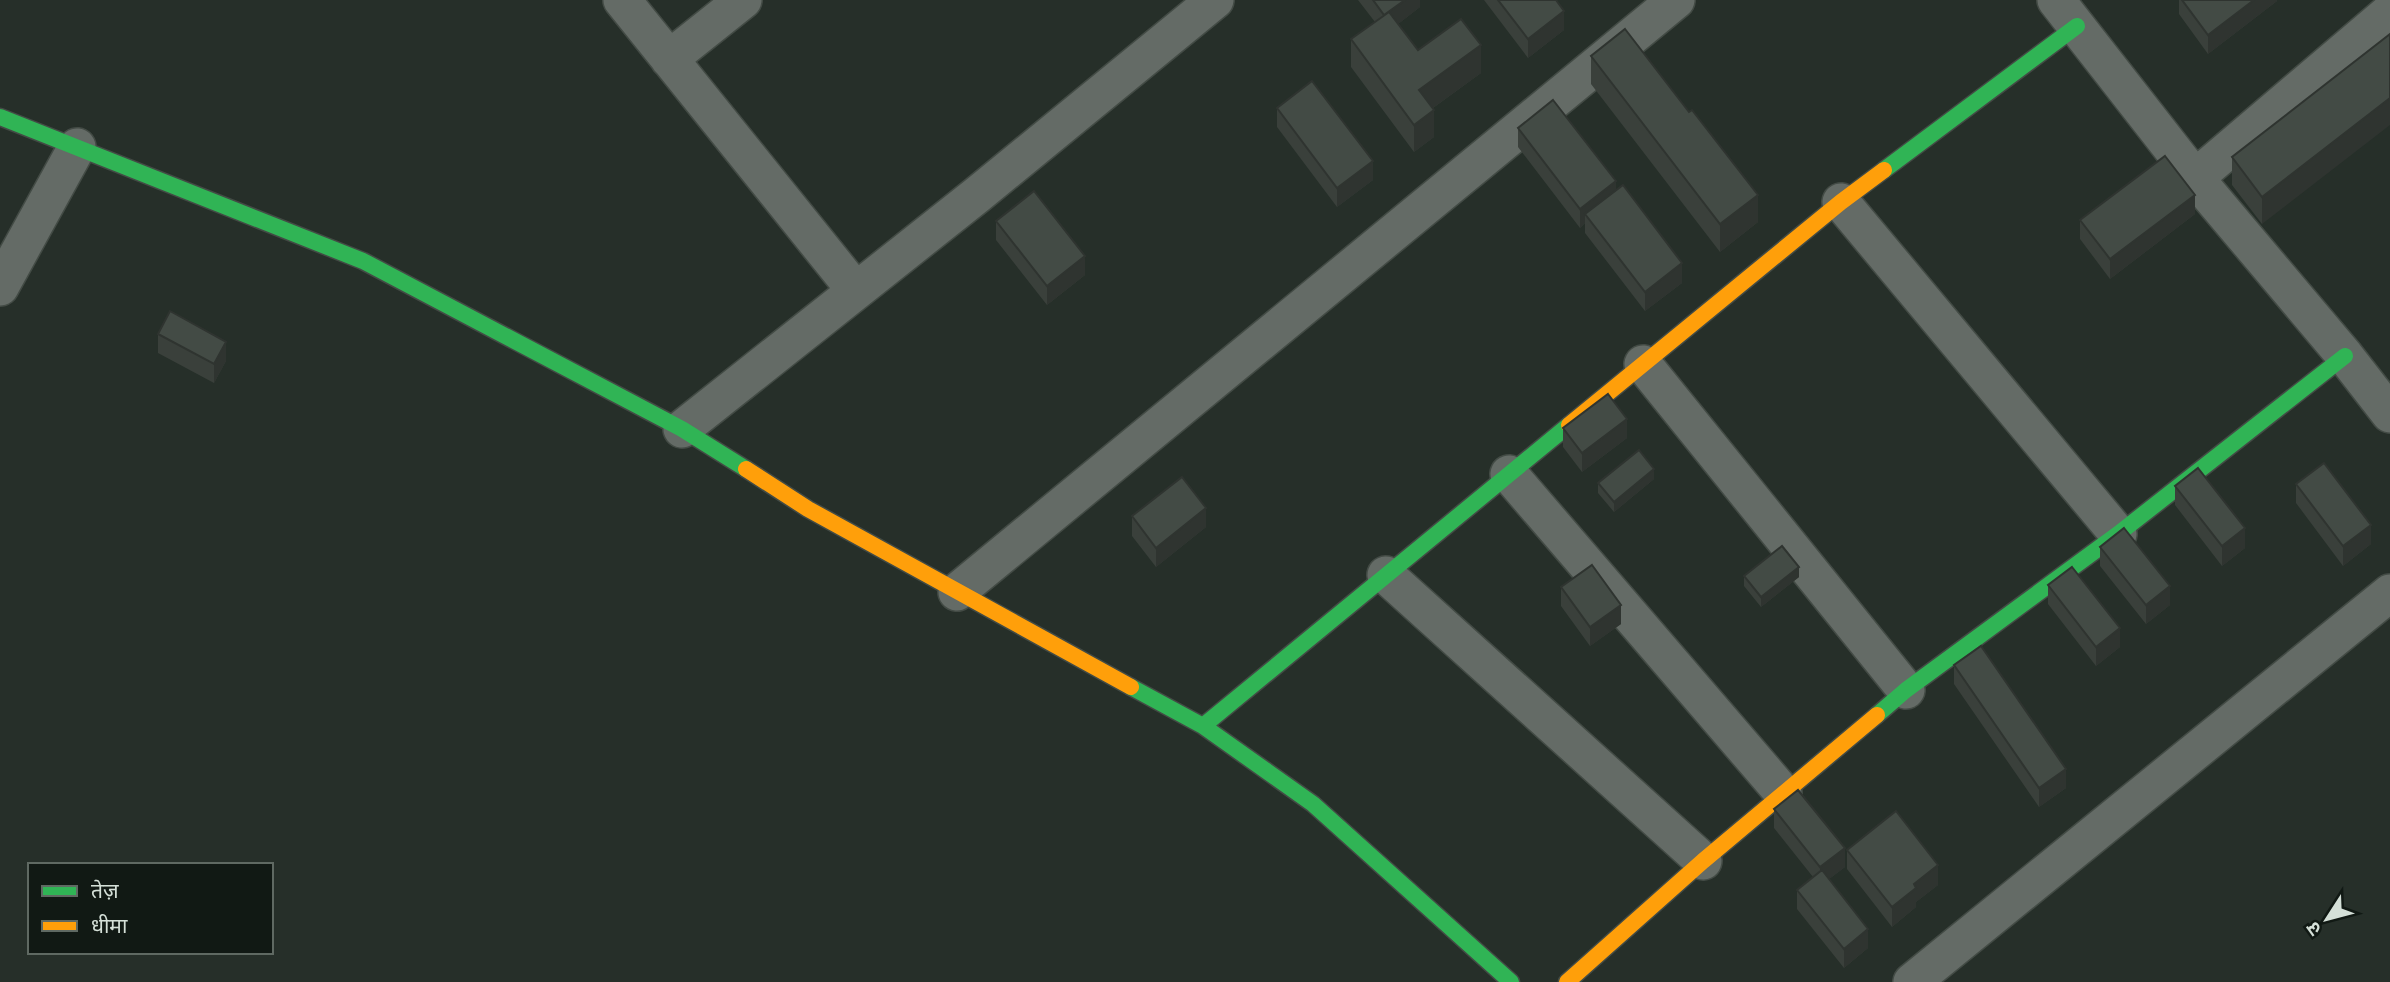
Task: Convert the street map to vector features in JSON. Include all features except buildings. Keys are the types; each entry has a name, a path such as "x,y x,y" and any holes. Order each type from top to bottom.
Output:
{"street":[{"path":"622,0 856,292"},
{"path":"669,59 743,0"},
{"path":"682,429 856,292 1215,0"},
{"path":"957,592 1676,0"},
{"path":"2195,178 2390,12"},
{"path":"1203,726 1842,201 2066,13 2195,178 2345,356 2390,414"},
{"path":"0,117 363,261 682,429 808,509 1203,726 1312,804 1511,982"},
{"path":"0,287 77,147"},
{"path":"1842,201 2118,534"},
{"path":"1567,982 1703,861 1906,690 2118,534 2345,356"},
{"path":"1643,364 1906,690"},
{"path":"1509,474 1783,793"},
{"path":"1386,575 1703,861"},
{"path":"1912,982 2390,593"}],"traffic: fast":[{"path":"1884,170 2077,26"},
{"path":"0,117 363,261 682,429 746,469"},
{"path":"1877,715 1906,690 2118,534 2345,356"},
{"path":"1203,726 1569,425"},
{"path":"1131,687 1203,726 1313,804 1511,982"}],"traffic: slow":[{"path":"1569,425 1841,202 1884,170"},
{"path":"746,469 808,509 1131,687"},
{"path":"1567,982 1703,861 1877,715"}]}
